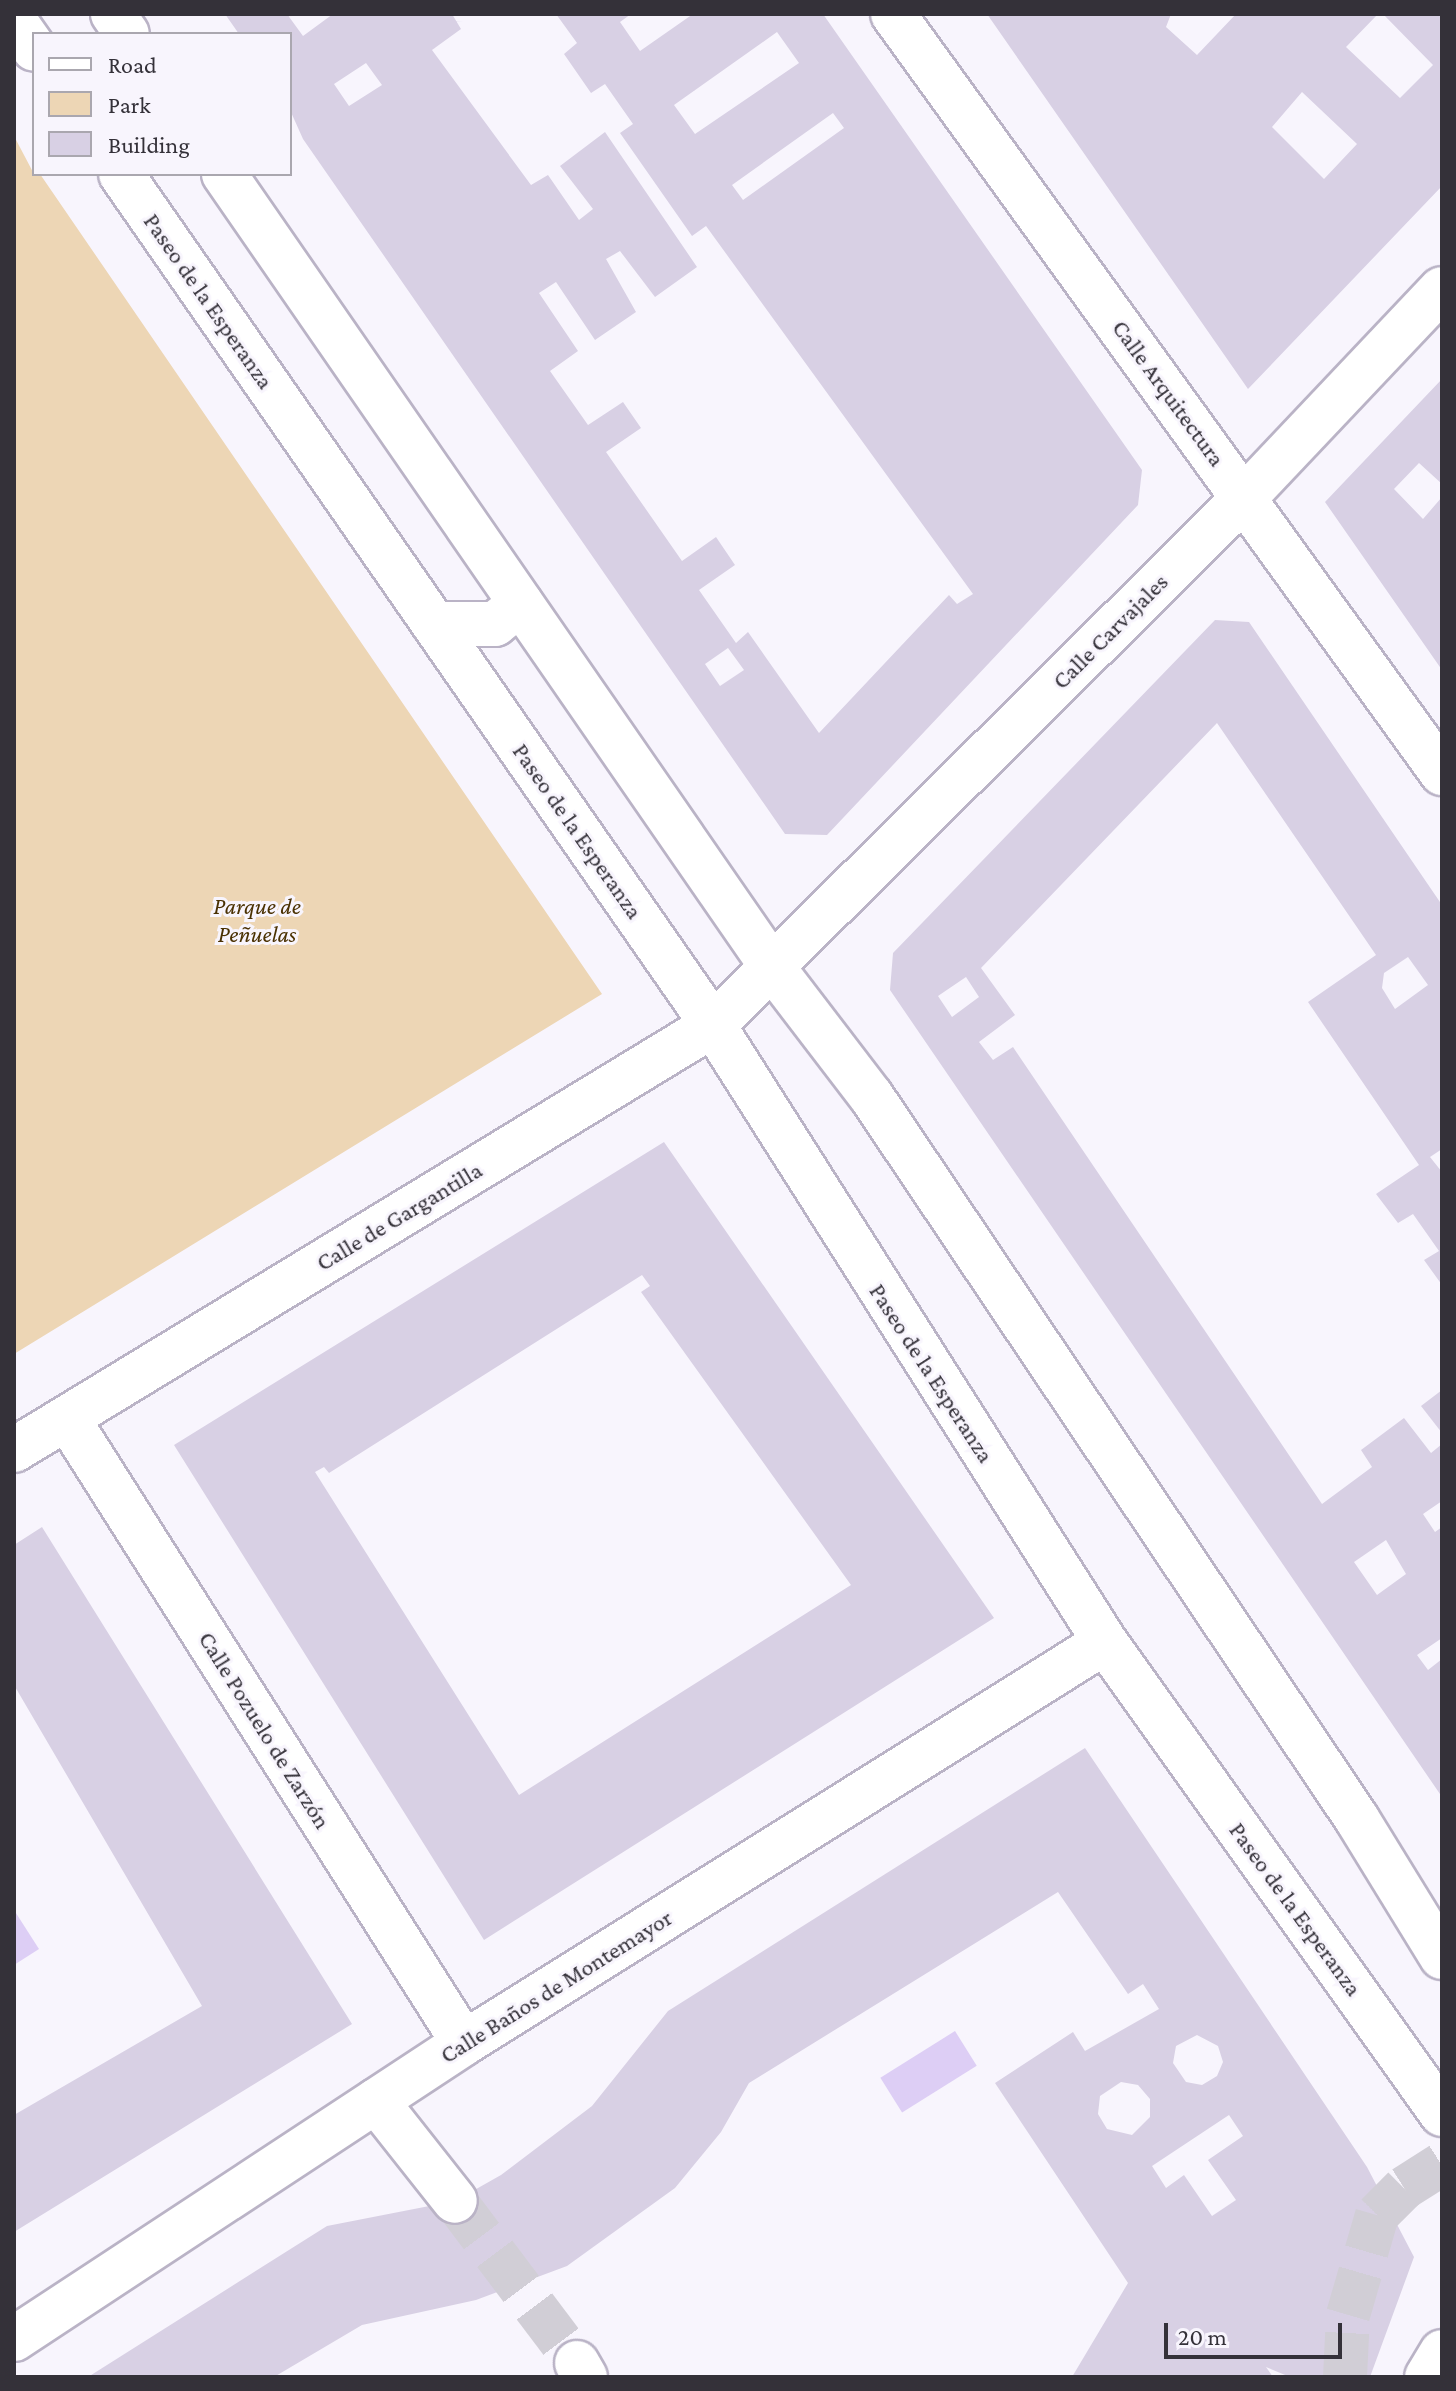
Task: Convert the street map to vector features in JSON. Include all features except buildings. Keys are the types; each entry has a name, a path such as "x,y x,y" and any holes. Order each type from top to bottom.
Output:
{"street":[{"path":"113,14 126,32"},
{"name":"Calle Arquitectura","path":"893,14 1442,773"},
{"path":"14,20 32,46"},
{"name":"Paseo de la Esperanza","path":"122,176 713,1025 1105,1642 1442,2114"},
{"path":"225,176 773,968 871,1096 1357,1819 1442,1957"},
{"name":"Calle Carvajales","path":"773,968 1245,497 1442,289"},
{"path":"434,624 495,624 521,603"},
{"name":"Calle de Gargantilla","path":"14,1450 713,1025 773,968"},
{"name":"Calle Pozuelo de Zarzón","path":"67,1418 464,2043"},
{"name":"Calle Baños de Montemayor","path":"14,2339 464,2043 1105,1642"},
{"path":"376,2101 455,2201"},
{"path":"1427,2377 1442,2352"}],"green space":[{"name":"Parque de Peñuelas","path":"14,136 32,176 41,176 602,994 14,1354"}],"shaded area":[{"path":"14,1910 39,1949 14,1965"},
{"path":"955,2031 977,2066 902,2112 880,2078"}],"tunnel":[{"path":"1345,2377 1348,2315 1377,2215 1404,2188 1442,2164"},
{"path":"455,2201 577,2363"}]}
